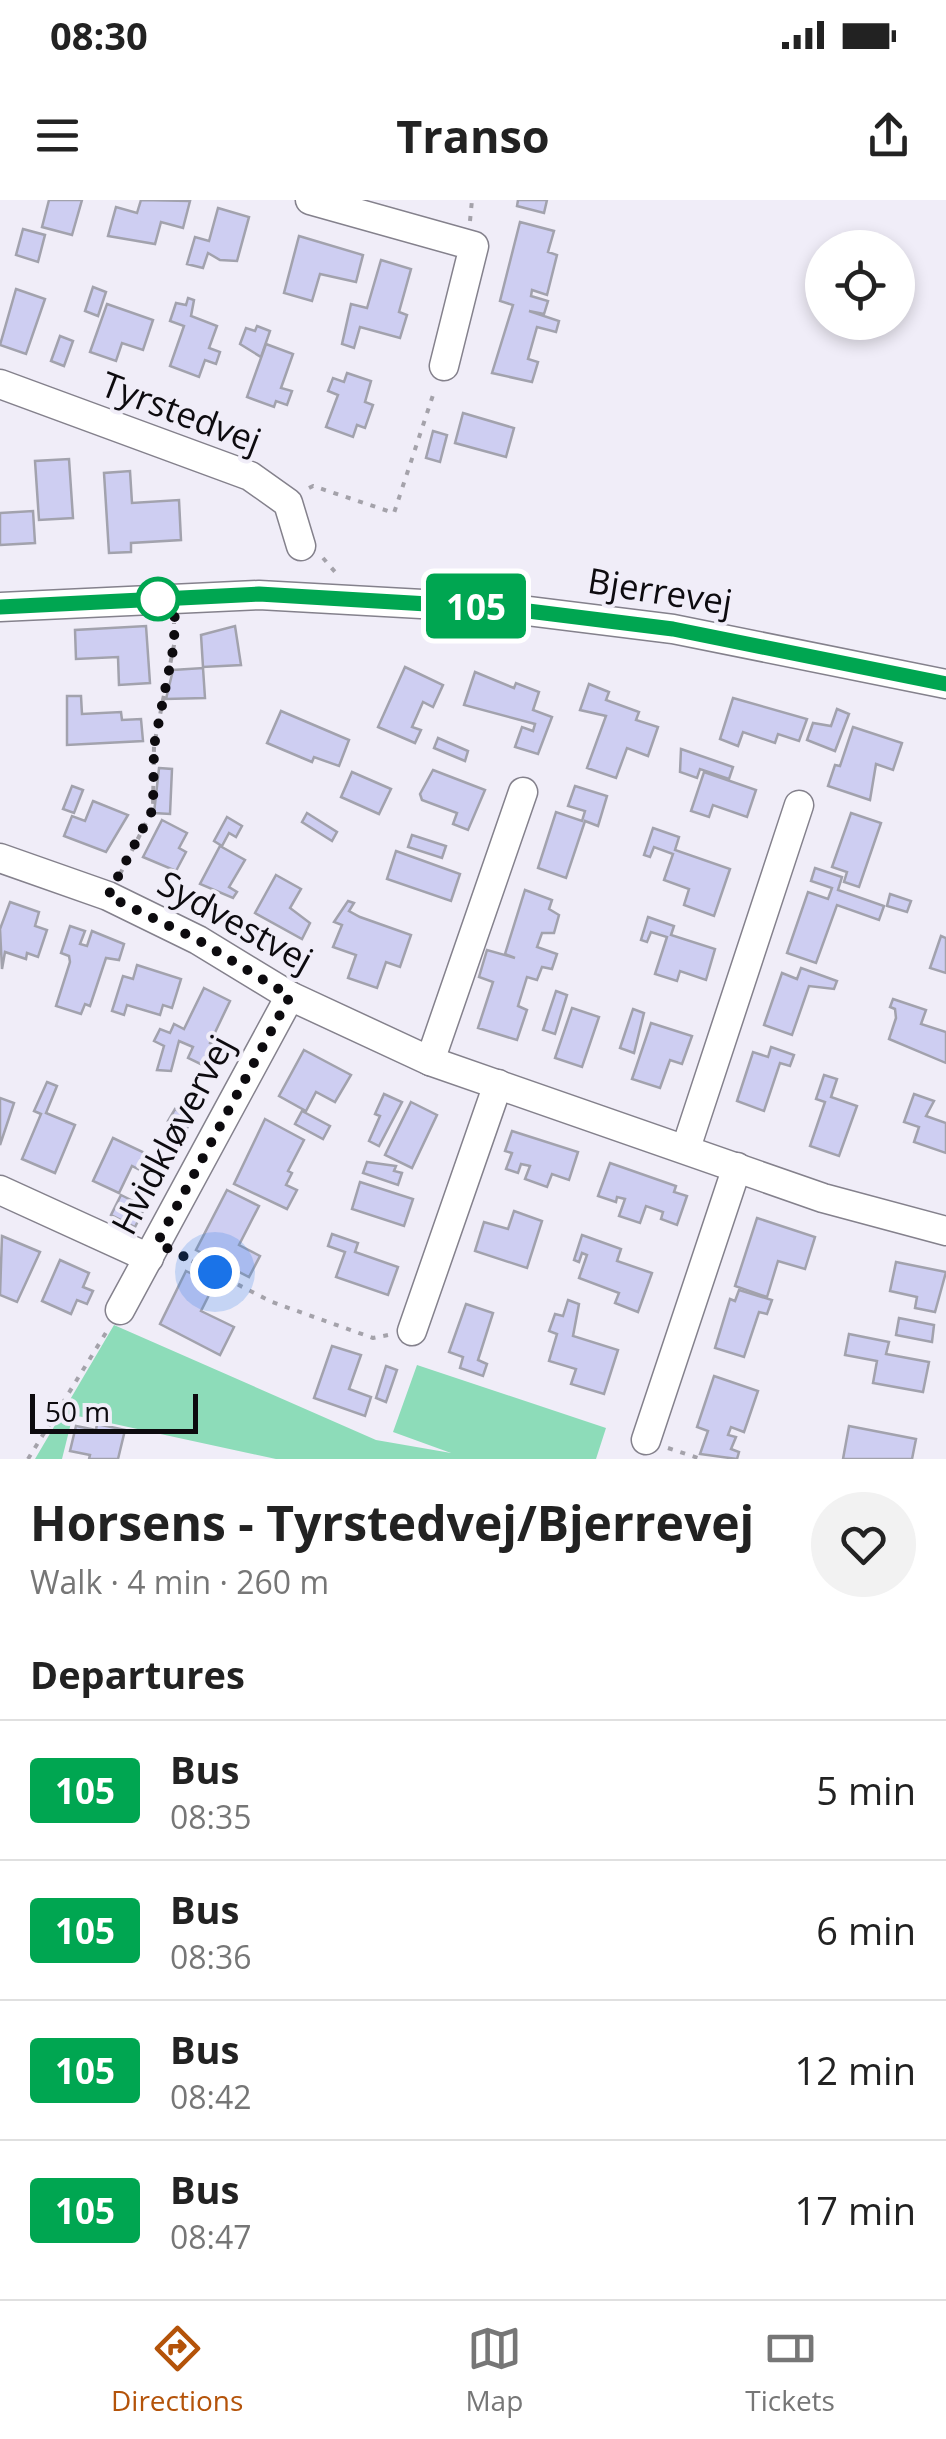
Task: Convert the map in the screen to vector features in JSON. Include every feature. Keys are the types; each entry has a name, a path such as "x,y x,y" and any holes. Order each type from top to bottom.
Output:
{"street":[{"path":"310,200 474,246 444,366"},
{"name":"Tyrstedvej","path":"0,384 250,476 288,503"},
{"path":"288,503 301,546"},
{"name":"Bjerrevej","path":"0,607 321,595 512,609 673,629 946,684"},
{"path":"430,1061 523,792"},
{"path":"686,1148 799,804"},
{"name":"Sydvestvej","path":"0,858 108,896 198,940 290,996 430,1061 905,1223 946,1231"},
{"name":"Hvidkløvervej","path":"120,1310 290,996"},
{"path":"412,1332 498,1084"},
{"path":"646,1440 737,1167"},
{"path":"0,1190 153,1251"}],"path":[{"path":"288,503 313,486 394,513 444,366"},
{"path":"108,896 153,809 154,746 174,645 175,598"},
{"path":"153,1251 272,1302 373,1338 412,1332"},
{"path":"28,1459 120,1310"},
{"path":"646,1440 701,1459"}],"green space":[{"path":"114,1325 376,1440 451,1453 393,1432 417,1365 606,1428 596,1459 276,1459 73,1415 62,1459 35,1459"}],"building":[{"path":"49,200 82,200 72,235 42,227"},
{"path":"141,200 190,201 183,228 161,222 155,244 108,236 116,207 137,213"},
{"path":"518,200 547,200 544,213 517,206"},
{"path":"218,208 249,217 237,261 220,260 208,253 203,268 187,264 195,237 209,241"},
{"path":"520,222 554,231 548,252 557,255 547,295 532,290 531,296 548,301 544,314 529,311 559,321 556,332 537,327 528,359 538,362 532,382 492,373 513,305 500,301"},
{"path":"23,229 45,235 38,262 16,255"},
{"path":"299,236 363,255 356,282 320,274 312,301 284,293"},
{"path":"381,260 411,269 399,312 407,315 400,338 360,327 354,348 342,344 351,304 367,308"},
{"path":"93,287 106,292 98,316 85,311"},
{"path":"16,289 45,299 26,354 0,345"},
{"path":"188,298 194,300 191,316 217,326 209,348 220,352 216,364 205,360 199,377 170,366 184,326 170,321 176,303 186,305"},
{"path":"107,304 153,320 143,350 122,343 116,361 90,352"},
{"path":"257,326 270,331 261,357 240,344 246,328 255,331"},
{"path":"60,336 73,341 64,366 51,361"},
{"path":"266,344 293,354 281,388 292,391 287,405 276,401 274,407 247,397"},
{"path":"347,373 371,381 365,402 373,405 365,428 357,425 353,437 326,427 338,395 328,391 333,378 344,382"},
{"path":"463,413 514,428 506,457 455,443"},
{"path":"433,431 447,435 440,462 426,458"},
{"path":"69,459 73,518 39,520 35,461"},
{"path":"130,471 132,503 179,500 181,540 131,543 131,552 109,553 104,473"},
{"path":"33,511 35,543 0,545 0,513"},
{"path":"146,626 150,683 119,685 118,657 76,659 75,630"},
{"path":"235,626 241,665 203,667 201,635"},
{"path":"405,667 443,685 433,707 423,702 412,727 421,730 415,743 378,727"},
{"path":"203,668 205,698 166,699 173,670"},
{"path":"475,672 514,688 516,683 539,692 533,710 552,717 538,754 515,747 522,727 533,731 535,724 464,705"},
{"path":"589,684 609,692 606,700 639,712 636,720 658,727 648,756 627,748 616,778 587,768 606,716 580,710"},
{"path":"67,696 81,696 82,714 121,712 122,720 141,719 143,741 67,745"},
{"path":"733,698 807,719 799,741 778,734 775,743 743,732 738,746 720,739"},
{"path":"837,709 849,714 835,751 807,740 813,723 831,726"},
{"path":"281,711 349,740 339,766 314,757 312,762 267,743"},
{"path":"853,727 902,743 893,770 876,764 870,800 828,786 835,765 840,766"},
{"path":"438,738 468,751 465,761 434,748"},
{"path":"681,749 733,767 729,779 700,769 697,778 680,772"},
{"path":"159,768 172,769 170,814 154,813"},
{"path":"433,770 485,790 468,830 453,824 457,813 422,800 420,794"},
{"path":"352,772 391,789 379,814 341,797"},
{"path":"704,772 756,790 747,817 713,805 709,817 691,811"},
{"path":"72,786 83,790 74,813 63,809"},
{"path":"575,786 607,796 598,826 585,821 566,878 538,868 556,812 582,821 585,811 568,806"},
{"path":"93,801 128,815 106,852 64,836 72,816 85,821"},
{"path":"307,813 337,832 332,841 302,822"},
{"path":"851,813 881,823 859,887 844,882 847,872 832,867"},
{"path":"227,817 242,826 236,837 229,833 222,846 214,841"},
{"path":"162,820 187,833 179,848 186,852 176,871 143,857"},
{"path":"653,828 679,837 675,850 730,869 714,916 684,905 689,889 664,880 673,854 654,847 650,857 644,855"},
{"path":"412,835 446,846 442,858 408,847"},
{"path":"220,846 245,860 229,887 237,892 233,898 200,884"},
{"path":"396,851 460,874 451,901 387,879"},
{"path":"815,868 842,877 838,890 884,906 879,920 837,905 816,963 787,953 808,892 828,899 832,888 811,881"},
{"path":"276,875 301,889 290,908 310,923 302,939 255,913"},
{"path":"525,890 552,900 549,909 559,915 554,933 542,933 537,947 557,954 552,969 542,967 537,980 527,977 518,1006 527,1010 517,1040 478,1028 493,982 479,977 487,950 515,958 505,954"},
{"path":"890,894 911,901 907,912 887,906"},
{"path":"348,901 354,903 349,911 360,917 411,935 400,967 386,962 377,988 348,978 356,955 333,947 342,925 334,922"},
{"path":"10,902 39,912 35,926 47,930 38,957 27,953 26,959 5,952 2,969 0,929"},
{"path":"648,917 674,926 671,935 715,949 706,980 680,971 677,981 655,974 667,937 651,932 647,942 641,940"},
{"path":"70,926 85,931 80,944 87,946 92,931 124,944 119,960 106,958 90,1006 85,1004 81,1014 56,1006 70,962 69,956 61,953"},
{"path":"941,936 946,938 946,973 930,968"},
{"path":"137,965 181,979 172,1008 163,1005 160,1015 127,1005 124,1015 112,1011 123,976 133,979"},
{"path":"801,968 837,981 834,989 809,986 792,1035 764,1025 782,973 797,979"},
{"path":"204,988 230,1001 210,1043 221,1049 211,1069 188,1058 193,1047 179,1041 171,1071 157,1070 164,1046 154,1041 160,1029 170,1033 174,1024 184,1029"},
{"path":"556,991 567,995 555,1034 543,1030"},
{"path":"893,999 926,1010 921,1024 946,1032 946,1063 889,1039 896,1018 895,1009 890,1007"},
{"path":"572,1008 599,1017 582,1067 555,1058"},
{"path":"633,1009 644,1013 634,1053 620,1048"},
{"path":"651,1023 692,1036 682,1064 670,1060 660,1088 632,1079"},
{"path":"771,1047 794,1055 790,1066 780,1063 764,1111 737,1101 753,1052 768,1057"},
{"path":"304,1050 351,1075 335,1102 316,1092 306,1111 279,1096"},
{"path":"824,1075 837,1079 831,1097 857,1106 839,1156 810,1146 825,1102 816,1099"},
{"path":"47,1082 57,1086 46,1113 75,1125 55,1173 22,1159 41,1114 34,1111"},
{"path":"384,1094 402,1102 379,1146 369,1141"},
{"path":"914,1094 934,1101 926,1116 946,1123 946,1153 914,1142 919,1127 904,1122"},
{"path":"0,1098 14,1103 0,1145"},
{"path":"411,1102 437,1115 412,1168 385,1155"},
{"path":"175,1109 192,1119 186,1130 168,1121"},
{"path":"302,1111 330,1126 323,1139 295,1124"},
{"path":"265,1119 304,1140 288,1171 292,1173 286,1185 297,1190 287,1209 234,1184"},
{"path":"512,1131 578,1152 569,1180 552,1174 547,1187 525,1179 530,1166 521,1164 518,1173 506,1169 512,1153 505,1151"},
{"path":"113,1138 145,1153 138,1169 132,1166 119,1193 93,1181"},
{"path":"367,1162 396,1166 394,1171 402,1173 398,1185 363,1173"},
{"path":"610,1163 676,1186 674,1192 687,1196 677,1225 661,1219 663,1212 646,1206 640,1223 619,1216 625,1199 617,1197 616,1202 598,1196"},
{"path":"360,1182 413,1199 404,1226 352,1209"},
{"path":"227,1190 259,1206 239,1245 260,1256 249,1277 196,1250"},
{"path":"121,1195 145,1207 135,1227 111,1215"},
{"path":"514,1211 542,1221 527,1268 475,1251 484,1222 508,1229"},
{"path":"757,1218 815,1237 805,1269 778,1261 767,1297 735,1286"},
{"path":"332,1234 358,1243 355,1252 398,1267 388,1295 336,1277 345,1252 328,1246"},
{"path":"582,1235 621,1249 617,1261 652,1273 638,1312 615,1303 619,1293 579,1278 587,1255 582,1253 579,1262 574,1260"},
{"path":"2,1236 40,1252 17,1302 0,1295"},
{"path":"60,1260 89,1273 83,1287 93,1291 87,1304 77,1300 71,1314 42,1301"},
{"path":"896,1262 946,1272 935,1312 915,1308 917,1297 890,1291"},
{"path":"186,1271 214,1285 201,1311 234,1327 220,1355 160,1324"},
{"path":"739,1290 772,1300 767,1314 759,1312 744,1357 715,1348 730,1299 735,1301"},
{"path":"568,1300 579,1304 573,1336 618,1350 604,1394 571,1384 576,1369 549,1361 557,1334 549,1331 555,1314 563,1316"},
{"path":"466,1304 493,1313 478,1360 487,1364 483,1376 460,1368 463,1357 449,1352"},
{"path":"899,1318 934,1325 932,1342 896,1335"},
{"path":"849,1334 889,1342 886,1354 929,1362 923,1392 873,1383 877,1361 845,1355"},
{"path":"332,1346 361,1355 349,1389 371,1397 365,1416 314,1398"},
{"path":"386,1366 397,1370 386,1402 376,1398"},
{"path":"714,1376 758,1391 744,1432 731,1427 728,1435 736,1437 731,1449 739,1452 737,1459 700,1454 708,1431 697,1427"},
{"path":"97,1424 125,1430 118,1459 89,1459 90,1455 70,1451 76,1426 96,1430"},
{"path":"849,1426 916,1439 912,1459 843,1459"}],"bus line":[{"name":"105","path":"0,607 259,594 512,609 673,629 946,684"}],"route":[{"path":"158,599 175,598 174,645 154,746 153,809 108,896 198,940 290,996 157,1243 215,1272"}]}
